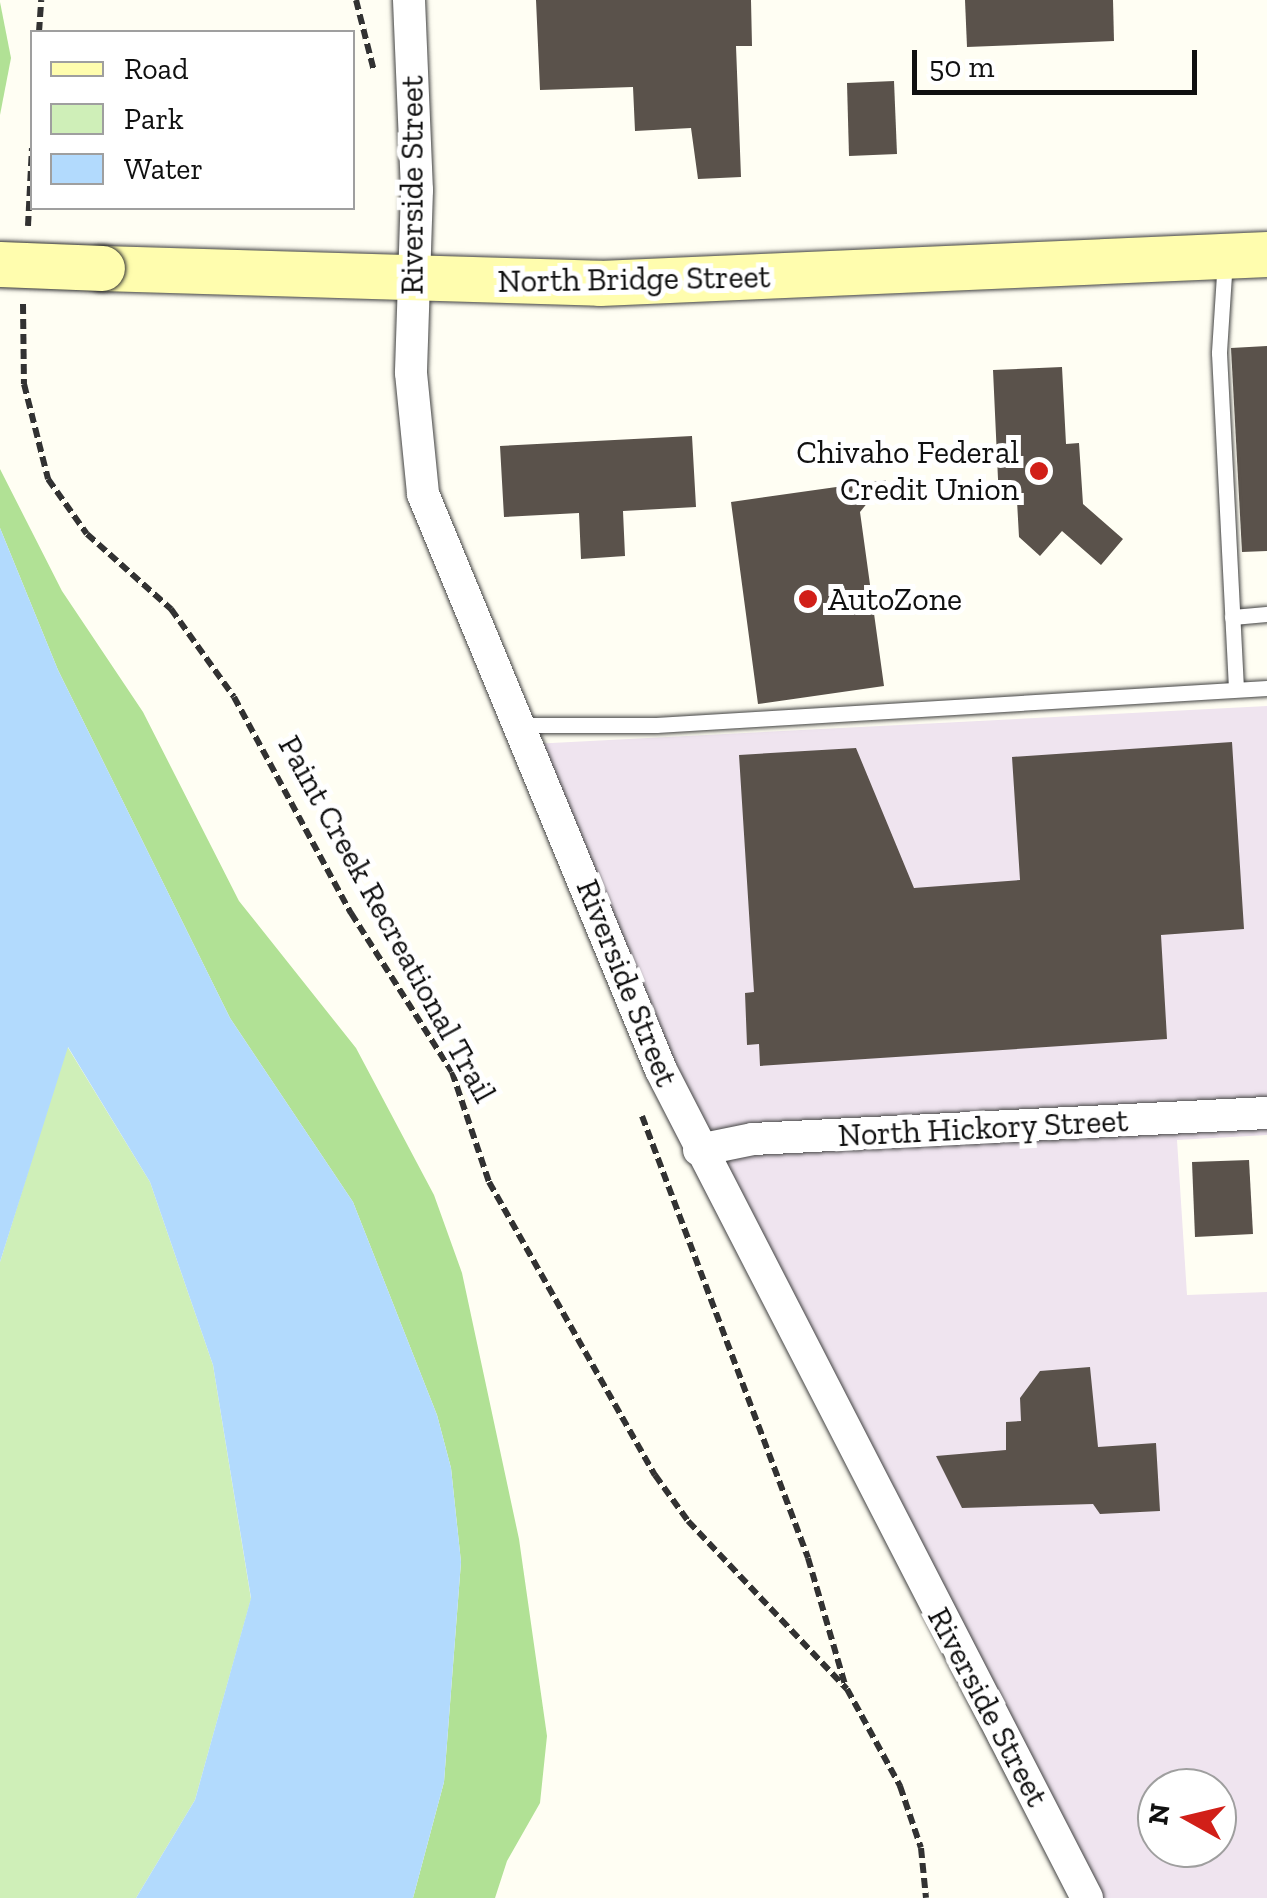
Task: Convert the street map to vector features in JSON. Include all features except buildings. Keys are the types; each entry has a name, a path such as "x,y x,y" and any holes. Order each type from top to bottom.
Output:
{"main road":[{"name":"North Bridge Street","path":"17,268 600,283 1246,254"}],"street":[{"name":"Riverside Street","path":"410,0 417,190 413,407 423,494 661,1070 1087,1898"},
{"name":"North Hickory Street","path":"699,1150 754,1140 1267,1113"}],"lane":[{"path":"1236,689 1219,353 1246,254"},
{"path":"1232,617 1267,614"},
{"path":"520,725 656,725 1267,688"}],"path":[{"path":"39,30 41,0"},
{"path":"356,0 379,90"},
{"name":"Paint Creek Recreational Trail","path":"30,164 17,268 24,384 48,479 87,534 171,610 234,697 351,913 452,1072 488,1182 655,1475 688,1521 846,1689 900,1786 921,1848 926,1898"},
{"path":"661,1070 644,1083 638,1105 808,1558 846,1689"}],"shaded area":[{"path":"1267,706 1267,1135 1177,1140 1187,1295 1267,1292 1267,1898 1072,1898 670,1124 513,745"}],"green space":[{"path":"0,2 11,58 0,115"},
{"path":"0,469 62,591 143,712 239,901 356,1048 434,1195 462,1273 519,1539 547,1736 540,1803 507,1861 495,1898 413,1898 444,1782 461,1562 451,1468 437,1415 353,1202 230,1018 58,670 0,528"},
{"path":"67,1046 150,1182 213,1365 251,1599 195,1800 136,1898 0,1898 0,1262"}],"water":[{"path":"0,528 58,670 230,1018 353,1202 437,1415 451,1468 461,1562 444,1782 413,1898 136,1898 195,1800 251,1598 213,1365 150,1182 68,1047 0,1262"}],"place":[{"name":"Chivaho Federal Credit Union","path":"1039,471"},
{"name":"AutoZone","path":"808,599"}]}
